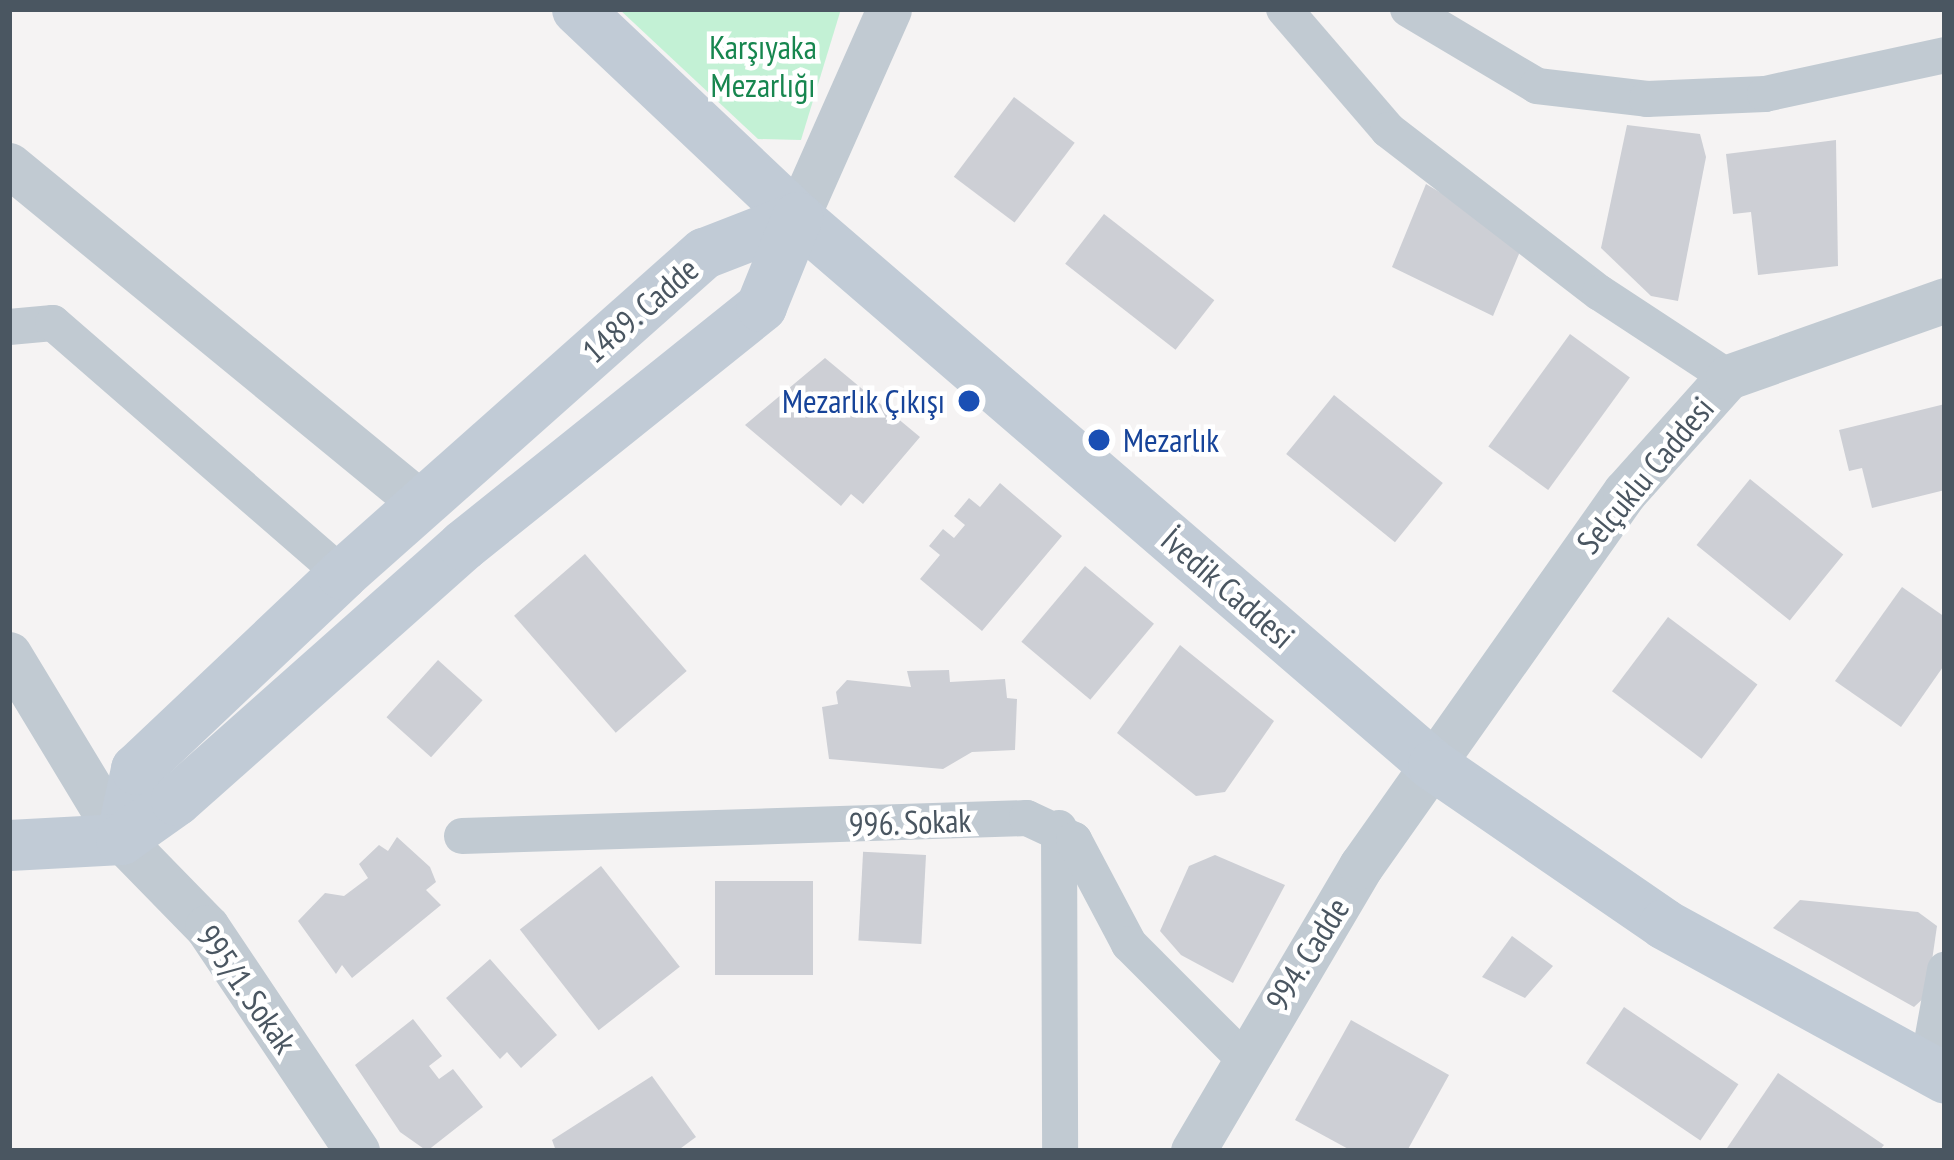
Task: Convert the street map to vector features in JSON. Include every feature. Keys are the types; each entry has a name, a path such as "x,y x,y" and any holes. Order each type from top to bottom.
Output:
{"main road":[{"name":"İvedik Caddesi","path":"577,9 797,217 1433,765 1664,924 1936,1073"},
{"name":"1489. Cadde","path":"121,839 136,769 342,574 704,253 797,217"},
{"path":"9,845 121,839 463,545 761,305 797,217"},
{"path":"421,503 463,545"}],"street":[{"path":"797,217 889,9"},
{"path":"1284,9 1388,130 1600,293 1728,377"},
{"path":"1408,9 1537,86 1647,99 1766,94 1945,56"},
{"path":"9,164 421,503"},
{"name":"Selçuklu Caddesi","path":"1433,765 1625,491 1728,377 1945,300"},
{"path":"9,327 53,323 342,574"},
{"name":"995/1. Sokak","path":"9,653 121,839 208,927 357,1151"},
{"name":"994. Cadde","path":"1200,1149 1243,1058 1433,765"},
{"name":"996. Sokak","path":"461,836 1027,818 1059,828"},
{"path":"1059,828 1087,858 1129,944 1243,1058"},
{"path":"1059,828 1060,1151"},
{"path":"1936,1073 1945,970"}],"green space":[{"name":"Karşıyaka Mezarlığı","path":"619,9 841,9 801,140 758,139"}],"building":[{"path":"1014,97 1075,143 1015,223 954,177"},
{"path":"1627,125 1700,134 1706,157 1678,301 1651,296 1601,248"},
{"path":"1836,140 1838,266 1758,275 1751,212 1733,214 1726,154"},
{"path":"1426,184 1524,242 1493,316 1392,267"},
{"path":"1104,214 1214,300 1176,350 1065,264"},
{"path":"1570,334 1630,377 1548,490 1488,446"},
{"path":"825,358 920,437 863,504 851,494 841,506 745,425"},
{"path":"1334,395 1443,483 1395,542 1286,454"},
{"path":"1945,404 1945,490 1872,508 1862,468 1849,471 1839,430"},
{"path":"1750,479 1843,555 1790,621 1697,545"},
{"path":"1000,483 1062,536 982,631 920,579 940,555 929,546 943,529 954,538 965,525 954,516 969,498 980,507"},
{"path":"585,554 687,671 616,733 514,616"},
{"path":"1085,566 1154,624 1090,700 1021,642"},
{"path":"1902,587 1945,617 1945,664 1901,727 1835,681"},
{"path":"1668,617 1757,684 1701,759 1612,691"},
{"path":"1180,645 1274,721 1225,792 1196,796 1117,733"},
{"path":"438,660 483,700 431,757 386,717"},
{"path":"949,670 950,682 1005,679 1007,698 1017,699 1015,750 972,752 943,769 829,759 822,707 838,704 836,692 847,680 911,687 907,671"},
{"path":"397,837 430,867 436,882 426,890 441,905 352,978 342,965 336,974 298,921 325,893 344,896 368,878 359,864 379,845 388,851"},
{"path":"863,852 926,855 921,944 858,941"},
{"path":"1215,855 1285,885 1233,983 1181,955 1160,931 1189,866"},
{"path":"601,866 680,967 599,1030 520,929"},
{"path":"715,881 813,881 813,975 715,975"},
{"path":"1800,900 1918,912 1937,926 1927,995 1914,1007 1773,928"},
{"path":"1512,936 1553,966 1525,998 1482,977"},
{"path":"490,959 557,1035 521,1068 507,1052 500,1059 446,998"},
{"path":"1624,1007 1738,1084 1700,1141 1586,1063"},
{"path":"413,1019 442,1056 429,1066 439,1079 453,1069 483,1107 427,1151 400,1132 355,1065"},
{"path":"1351,1020 1449,1075 1407,1151 1352,1151 1295,1120"},
{"path":"1778,1073 1884,1145 1879,1151 1725,1151"},
{"path":"652,1076 696,1137 677,1151 556,1151 552,1140"}],"place":[{"name":"Mezarlık Çıkışı","path":"969,401"},
{"name":"Mezarlık","path":"1099,440"}]}
